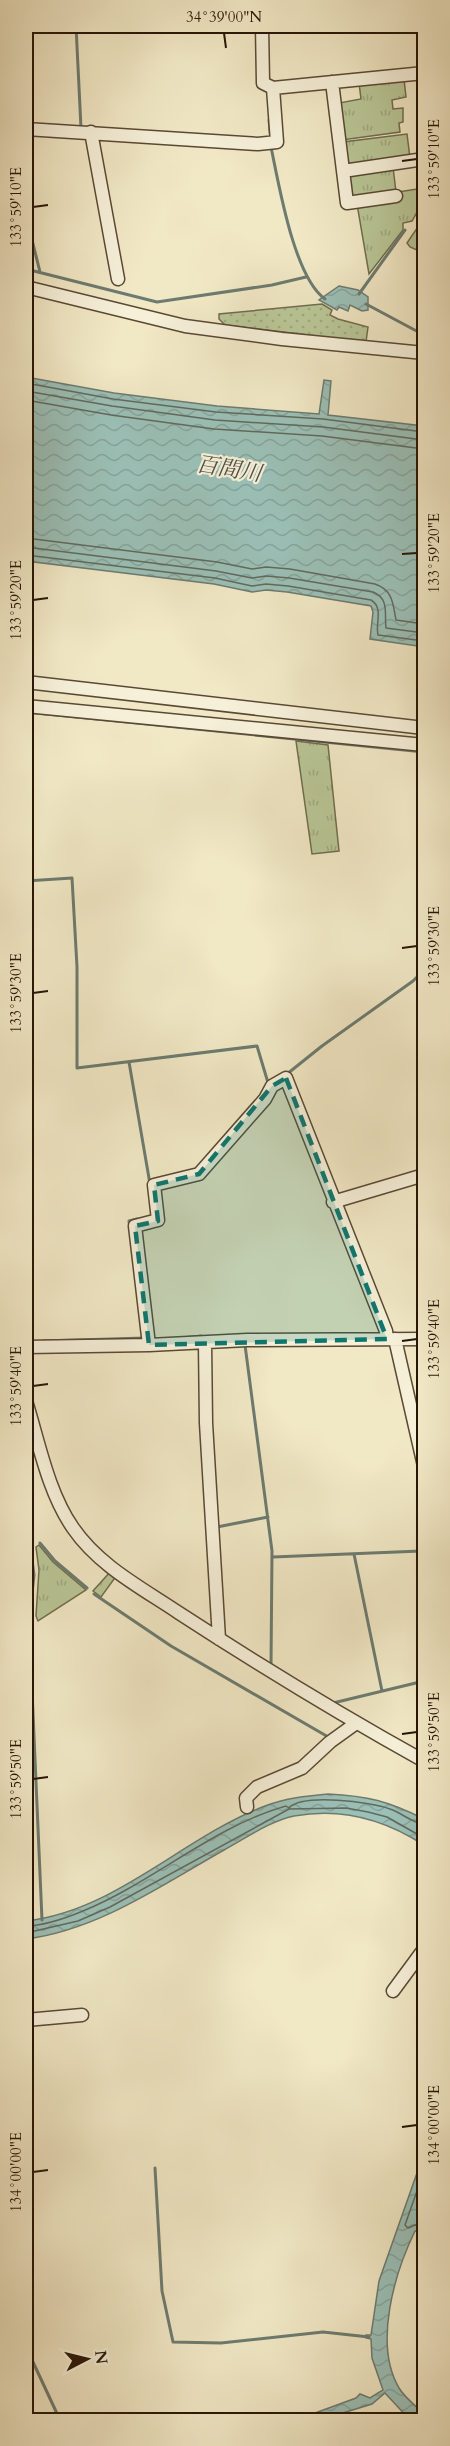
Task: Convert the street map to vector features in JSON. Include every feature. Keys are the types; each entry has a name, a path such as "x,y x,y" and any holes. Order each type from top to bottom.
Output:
{"street":[{"path":"262,26 263,83 270,86 424,73"},
{"path":"332,82 347,203 396,196"},
{"path":"26,129 92,135 277,142 270,86"},
{"path":"92,135 118,279"},
{"path":"343,171 424,159"},
{"path":"26,287 185,326 305,342 424,352"},
{"path":"26,682 424,728"},
{"path":"26,706 424,745"},
{"path":"149,1345 135,1226 158,1220 154,1185 199,1174 265,1099 272,1086 286,1078 333,1202 388,1336 424,1466"},
{"path":"333,1202 424,1174"},
{"path":"26,1347 388,1336 424,1339"},
{"path":"204,1343 206,1423 220,1636"},
{"path":"26,1401 55,1494 66,1518 83,1541 113,1570 220,1636 354,1725 424,1761"},
{"path":"247,1807 246,1798 257,1787 302,1768 330,1742 354,1725"},
{"path":"393,1991 424,1949"},
{"path":"26,2020 82,2015"}],"highlighted area":[{"path":"286,1078 387,1339 149,1345 135,1226 158,1221 154,1185 199,1174 272,1086"}],"green space":[{"path":"404,79 406,97 392,100 393,109 403,108 403,122 399,123 400,132 342,140 339,103 361,99 359,83"},
{"path":"407,134 410,158 348,168 343,142"},
{"path":"393,167 396,192 351,197 348,175"},
{"path":"417,189 421,205 412,221 403,223 403,230 369,274 357,204"},
{"path":"424,218 424,253 410,247 407,243"},
{"path":"322,304 332,310 330,315 338,319 368,327 366,342 225,325 219,319 219,314"},
{"path":"296,741 328,745 339,851 312,854"},
{"path":"39,1545 53,1562 86,1590 38,1621 36,1616 39,1570 36,1547"},
{"path":"111,1571 117,1575 101,1597 93,1591"}],"water":[{"path":"339,286 358,290 368,297 368,310 362,311 350,305 348,311 339,307 337,310 319,300"},
{"name":"百間川","path":"26,377 114,393 217,406 319,414 324,380 331,381 328,415 424,426 424,647 370,639 373,612 371,606 287,592 266,590 252,592 214,584 26,561"},
{"path":"328,1794 378,1800 424,1819 424,1845 394,1828 362,1817 329,1813 294,1816 258,1830 153,1891 104,1916 53,1934 26,1939 26,1921 59,1914 90,1903 120,1888 235,1819 281,1801"},
{"path":"424,2153 422,2215 424,2233 415,2231 400,2267 394,2287 387,2330 391,2370 407,2399 424,2414 424,2420 410,2420 385,2393 372,2404 320,2420 296,2420 356,2398 360,2394 370,2398 383,2390 372,2358 371,2339 366,2338 366,2335 371,2335 379,2281"}],"waterway":[{"path":"76,26 81,128"},
{"path":"269,120 271,141"},
{"path":"271,147 283,206 296,251 314,288 325,299"},
{"path":"26,216 40,272"},
{"path":"359,294 405,230"},
{"path":"26,269 157,302 272,285 306,277"},
{"path":"366,304 424,335"},
{"path":"26,712 424,752"},
{"path":"26,881 72,878 77,967 77,1068 257,1046 269,1086"},
{"path":"287,1074 413,981 424,970"},
{"path":"129,1062 150,1184"},
{"path":"130,1229 129,1221 137,1219"},
{"path":"183,1338 201,1336"},
{"path":"43,1341 145,1338"},
{"path":"245,1345 272,1551 271,1666"},
{"path":"26,1387 29,1398"},
{"path":"26,1510 31,1525"},
{"path":"217,1527 268,1517"},
{"path":"40,1543 55,1561 87,1588"},
{"path":"30,1544 34,1575 29,1621 42,1920"},
{"path":"273,1557 421,1551"},
{"path":"354,1554 382,1691"},
{"path":"94,1594 171,1646 330,1738"},
{"path":"333,1703 424,1681"},
{"path":"155,2168 162,2291 173,2342 221,2343 323,2332 369,2337"},
{"path":"26,2347 60,2420"}]}
